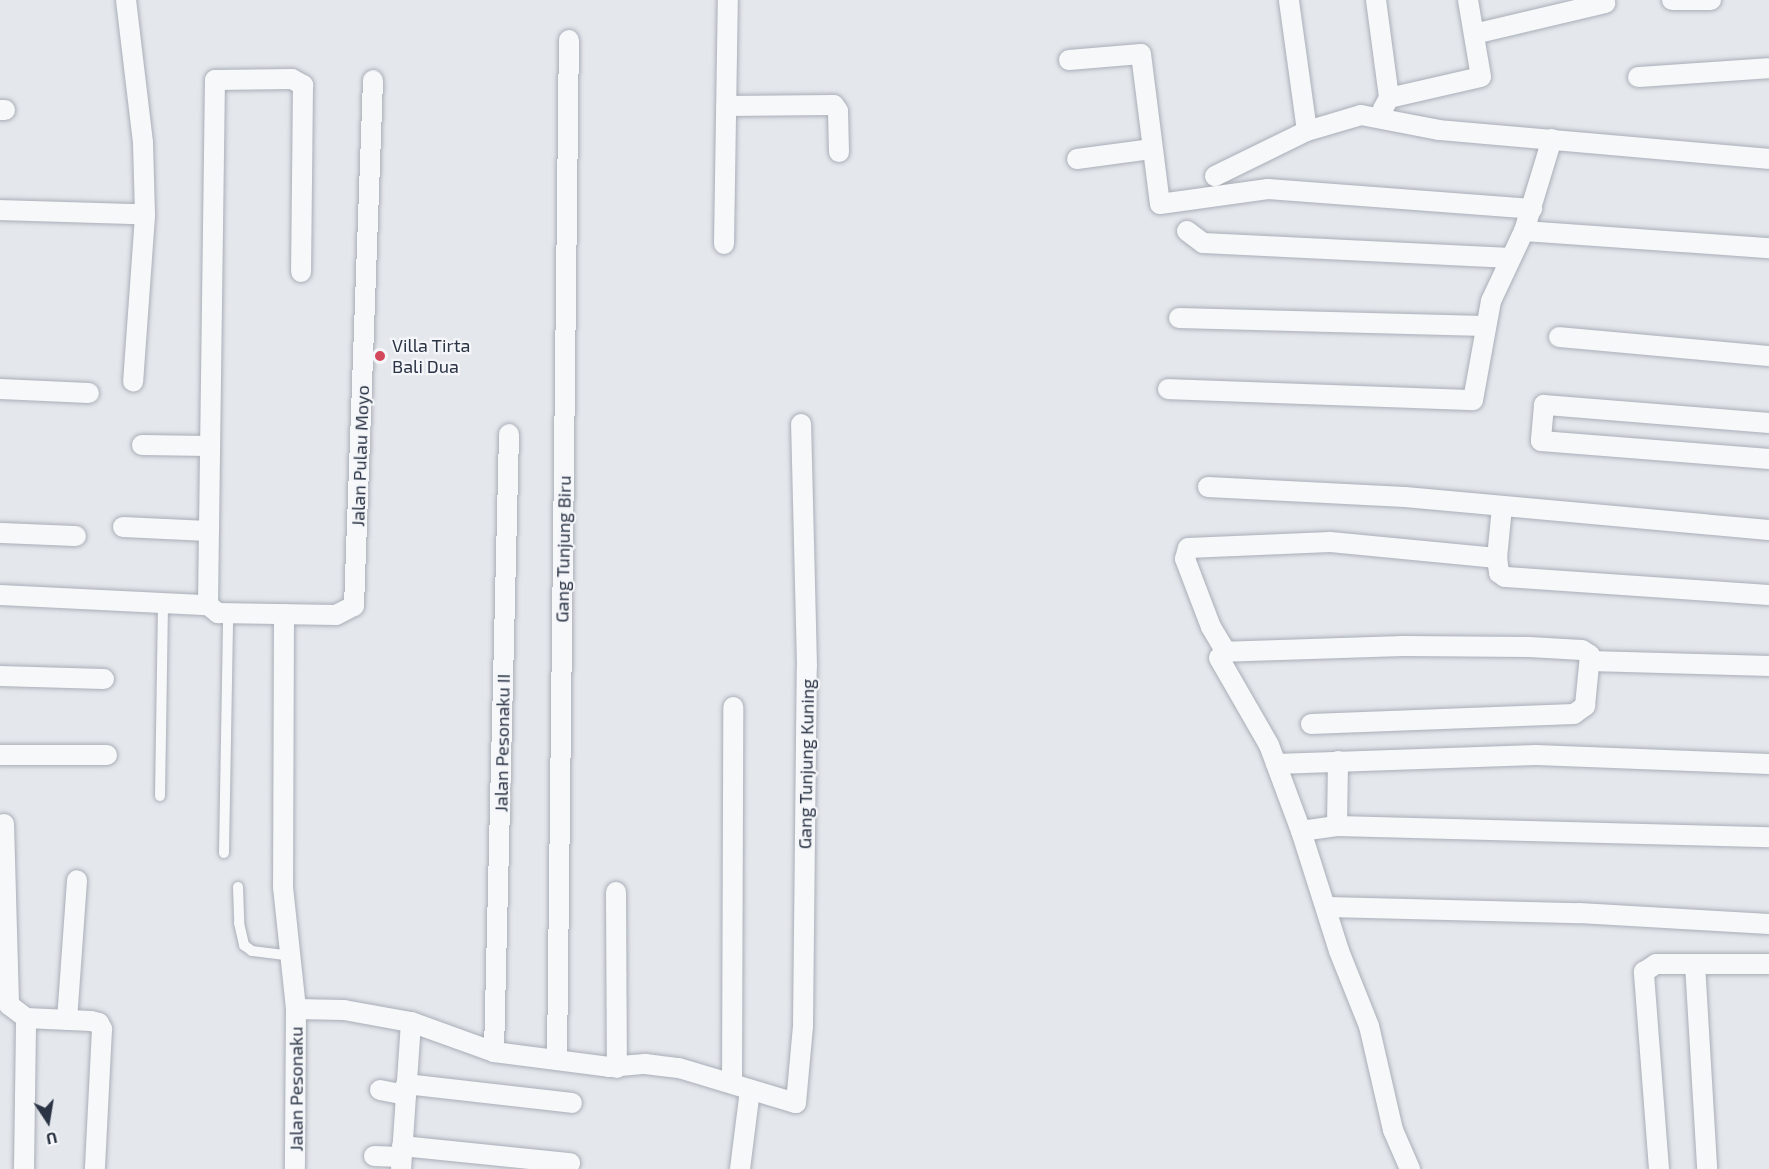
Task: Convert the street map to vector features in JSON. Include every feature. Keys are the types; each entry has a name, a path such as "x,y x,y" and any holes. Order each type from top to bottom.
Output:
{"street":[{"path":"126,0 144,143 145,216 133,382"},
{"path":"724,244 728,0"},
{"path":"1376,0 1389,98 1377,119"},
{"path":"1389,98 1481,77 1468,0"},
{"path":"1672,0 1711,0"},
{"path":"1289,1 1307,131"},
{"path":"1474,34 1605,3"},
{"name":"Gang Tunjung Biru","path":"557,1059 569,40"},
{"path":"1069,60 1141,54 1160,204 1268,189 1532,209"},
{"path":"1638,77 1769,68"},
{"path":"0,595 208,605 208,446 215,80 292,79 303,85 301,272"},
{"name":"Jalan Pulau Moyo","path":"208,605 211,611 228,613 340,615 351,609 356,600 373,80"},
{"path":"726,106 834,105 838,111 839,153"},
{"path":"1215,176 1307,131 1354,116 1439,130 1769,159"},
{"path":"1168,389 1473,400 1484,326 1532,209 1552,139"},
{"path":"1077,159 1152,149"},
{"path":"0,210 138,214"},
{"path":"1187,231 1203,243 1511,258"},
{"path":"1524,231 1769,248"},
{"path":"1179,318 1484,326"},
{"path":"1559,337 1769,356"},
{"path":"0,389 89,393"},
{"path":"1769,423 1544,405 1541,441 1769,459"},
{"name":"Gang Tunjung Kuning","path":"750,1090 796,1103 803,1026 807,666 801,424"},
{"name":"Jalan Pesonaku II","path":"494,1052 509,434"},
{"path":"142,445 208,446"},
{"path":"1208,487 1405,497 1769,530"},
{"path":"1502,507 1497,558 1499,573 1506,577 1769,595"},
{"path":"123,528 208,531"},
{"path":"0,533 76,536"},
{"path":"1226,652 1211,627 1185,559 1188,548 1330,542 1497,558"},
{"name":"Jalan Pesonaku","path":"284,614 283,887 296,1009 295,1169"},
{"path":"1226,652 1529,646 1582,650 1591,661 1585,706 1574,714 1311,724"},
{"path":"1226,652 1219,661 1260,729 1301,831 1348,976 1369,1026 1394,1130 1410,1169"},
{"path":"1591,661 1769,666"},
{"path":"0,676 104,680"},
{"path":"732,1083 733,707"},
{"path":"0,755 106,754"},
{"path":"1276,764 1536,755 1769,764"},
{"path":"1337,826 1338,761"},
{"path":"4,824 9,1005 27,1018 99,1023 102,1029 95,1169"},
{"path":"1301,831 1337,826 1769,837"},
{"path":"67,1020 77,880"},
{"path":"616,892 617,1068"},
{"path":"1327,907 1579,914 1769,924"},
{"path":"1659,1169 1644,972 1656,964 1769,964"},
{"path":"1695,964 1707,1169"},
{"path":"296,1009 344,1010 411,1022 494,1052 617,1068 645,1064 666,1066 732,1083 750,1090 740,1169"},
{"path":"24,1169 27,1018"},
{"path":"401,1157 411,1022"},
{"path":"380,1090 406,1089 572,1103"},
{"path":"374,1156 570,1162"}],"lane":[{"path":"160,796 163,604"},
{"path":"224,853 228,613"},
{"path":"238,887 239,922 244,945 252,951 290,956"}],"place":[{"name":"Villa Tirta Bali Dua","path":"380,356"}]}
